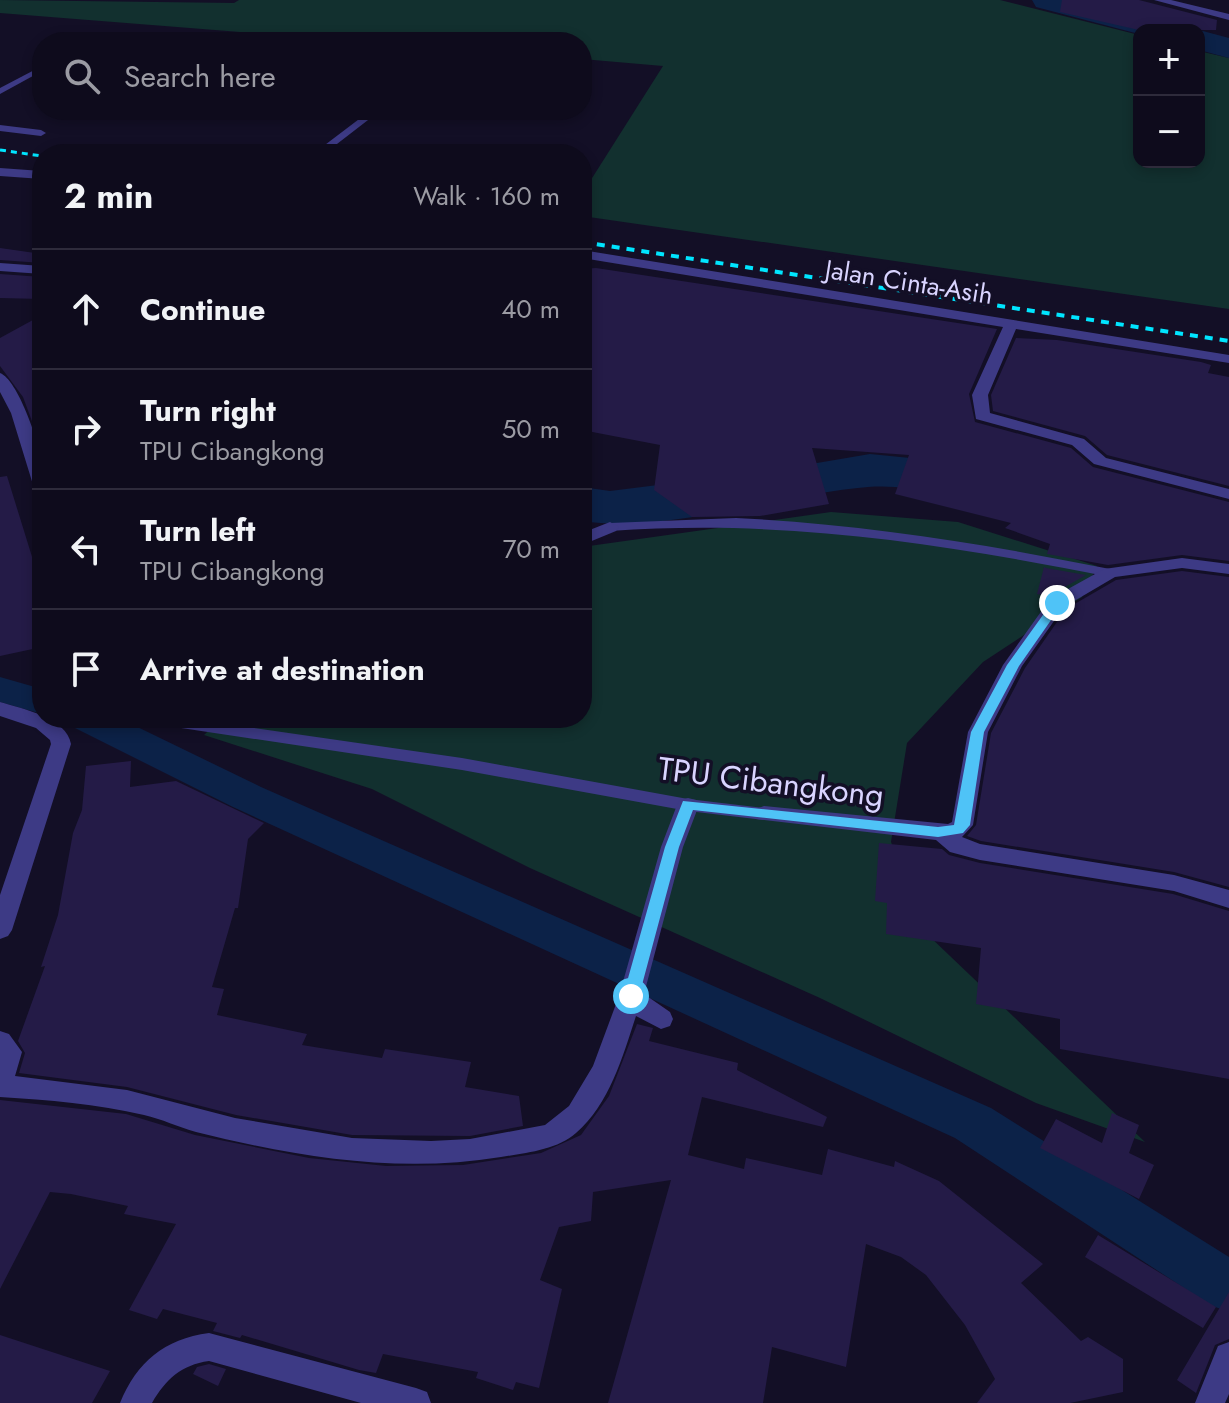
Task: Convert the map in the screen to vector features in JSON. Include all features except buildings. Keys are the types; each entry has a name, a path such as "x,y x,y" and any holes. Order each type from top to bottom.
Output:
{"street":[{"path":"1159,0 1229,17"},
{"path":"0,172 32,174"},
{"name":"Jalan Cinta-Asih","path":"592,256 1229,359"},
{"path":"0,267 32,269"},
{"path":"1012,322 980,395 982,416 1078,442 1100,461 1229,494"},
{"path":"0,378 19,413 32,455"},
{"path":"592,536 610,527"},
{"path":"941,832 953,832 962,825 978,732 1013,665 1057,603 1110,573 1175,563 1229,569"},
{"path":"0,709 32,717"},
{"path":"0,930 53,766 60,737 52,728"},
{"path":"0,1041 9,1052 0,1085 91,1093 314,1145 421,1155 482,1150 543,1137 567,1125 593,1092 631,992 688,805"},
{"name":"TPU Cibangkong","path":"764,814 941,832"},
{"path":"941,832 958,846 980,852 1174,883 1229,899"},
{"path":"631,992 639,1006 661,1019"},
{"path":"135,1403 149,1376 166,1359 182,1352 209,1347 233,1351 416,1403"},
{"path":"1210,1403 1229,1356"}],"lane":[{"path":"0,91 32,73"},
{"path":"331,144 364,120"},
{"path":"0,128 41,133"},
{"path":"610,527 711,523 806,526 986,548 1110,573"},
{"name":"TPU Cibangkong","path":"216,728 462,764 688,805 764,814"}],"green space":[{"path":"0,0 234,3 239,0 1000,0 1133,33 1133,168 1205,168 1205,52 1229,58 1229,309 592,217 592,178 663,66 592,60 592,32 240,32 0,13"},
{"path":"831,512 958,522 1097,566 1082,597 983,662 907,743 891,842 928,935 1145,1142 1036,1103 820,998 530,868 372,789 204,735 211,728 592,728 592,546"}],"waterway":[{"path":"1047,0 1138,24"},
{"path":"1205,42 1229,48"},
{"path":"592,505 610,508 770,488 870,470 991,482"},
{"path":"0,689 32,699"},
{"path":"107,728 247,797 973,1123 1229,1287"}],"railway":[{"path":"0,150 32,155"},
{"path":"592,244 1229,341"}],"route":[{"path":"631,996 672,847 688,805 953,832 962,825 978,732 1013,665 1057,603"}]}
